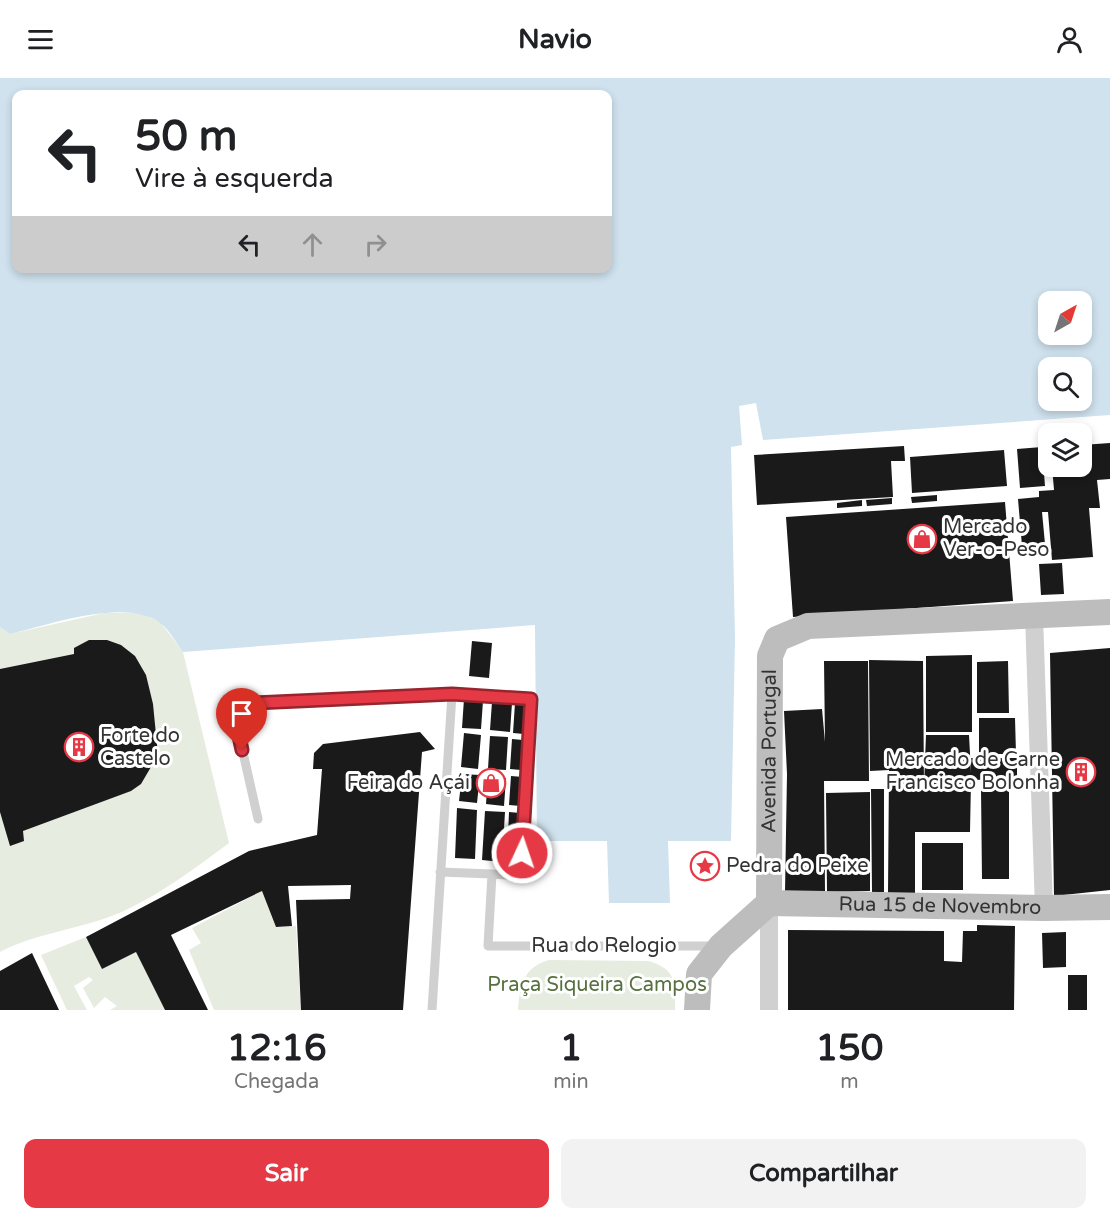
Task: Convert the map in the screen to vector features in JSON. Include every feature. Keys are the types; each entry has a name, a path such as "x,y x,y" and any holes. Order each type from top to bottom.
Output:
{"main road":[{"path":"1034,616 1110,612"},
{"name":"Avenida Portugal","path":"769,903 770,656 777,639 808,626 1034,616"},
{"path":"697,1010 699,974 720,946 769,903"},
{"name":"Rua 15 de Novembro","path":"769,903 1044,909 1110,907"}],"street":[{"path":"1034,616 1044,909"},
{"name":"Avenida Portugal","path":"769,903 769,1010"}],"lane":[{"path":"258,819 232,704 452,694 531,699 520,876 440,872"},
{"path":"432,1010 452,694"},
{"name":"Rua do Relogio","path":"492,874 488,946 720,946"}],"green space":[{"path":"104,613 141,613 161,623 183,652 229,843 169,886 130,908 98,921 31,939 0,952 0,627 10,634"},
{"path":"262,891 276,927 296,926 301,1010 214,1010 189,950 201,943 192,928"},
{"path":"86,937 102,968 136,952 165,1010 110,1010 117,1006 105,997 94,1008 83,988 93,980 89,977 74,986 87,1010 67,1010 41,955"},
{"name":"Praça Siqueira Campos","path":"549,960 648,961 657,964 664,968 672,978 675,1010 518,1010 524,979 533,967"}],"water":[{"path":"0,78 1110,78 1110,415 763,440 756,403 739,406 742,445 731,447 735,638 731,841 668,841 670,903 609,903 607,841 537,841 535,625 183,652 160,623 145,616 128,612 108,613 65,620 10,634 0,627"}],"building":[{"path":"1110,443 1110,479 1097,480 1100,508 1089,508 1093,557 1052,560 1048,512 1042,512 1045,544 1022,546 1018,499 1039,497 1039,491 1054,490 1053,477 1092,477 1092,444"},
{"path":"904,446 905,461 891,461 893,497 757,505 754,455"},
{"path":"1038,447 1038,477 1044,477 1045,486 1020,488 1017,449"},
{"path":"1004,450 1007,486 912,493 910,457"},
{"path":"937,495 937,501 912,503 911,497"},
{"path":"892,498 892,504 867,506 866,500"},
{"path":"862,500 862,506 837,508 837,503"},
{"path":"1005,502 1013,601 793,617 786,517"},
{"path":"1062,563 1064,594 1041,595 1039,564"},
{"name":"Forte do Castelo","path":"89,640 107,640 121,645 135,656 146,675 153,704 158,755 141,784 131,791 23,831 24,841 10,846 0,812 0,669 74,654 74,648"},
{"path":"472,641 492,643 489,678 469,676"},
{"name":"Mercado de Carne Francisco Bolonha","path":"1110,648 1110,890 1054,896 1050,653"},
{"path":"972,655 972,732 926,732 926,656"},
{"path":"869,660 923,661 924,786 926,735 969,735 971,772 971,758 1017,758 1017,779 971,780 970,832 915,832 915,893 888,893 889,770 870,771"},
{"path":"824,661 868,661 869,781 824,781 825,891 785,892 787,774 784,711 822,709 825,742"},
{"path":"1008,661 1009,713 977,713 977,662"},
{"path":"464,699 483,701 481,729 462,728"},
{"path":"492,702 512,703 510,732 490,730"},
{"path":"515,703 526,704 524,734 513,733"},
{"path":"979,718 1015,718 1016,754 979,754"},
{"path":"420,732 435,749 422,752 403,1010 301,1010 296,900 350,899 351,885 288,886 292,926 276,927 262,891 171,935 208,1010 165,1010 136,952 102,969 86,937 249,851 317,835 322,769 313,769 314,753 323,744"},
{"path":"464,733 481,735 478,769 461,767"},
{"path":"490,736 508,737 506,770 488,769"},
{"path":"512,739 523,740 521,770 510,769"},
{"path":"462,774 480,775 477,803 459,801"},
{"path":"488,776 506,778 504,806 486,804"},
{"path":"511,776 523,777 521,806 509,805"},
{"path":"871,789 884,789 884,892 872,893"},
{"path":"981,789 1009,789 1009,879 982,879"},
{"path":"870,792 870,891 827,892 826,793"},
{"path":"457,808 477,810 475,859 455,858"},
{"path":"485,811 505,812 502,862 482,860"},
{"path":"509,812 520,813 519,861 507,861"},
{"path":"922,843 963,843 963,890 922,890"},
{"path":"977,925 1015,926 1014,1010 788,1010 788,930 944,931 944,961 962,962 963,931 977,931"},
{"path":"1066,932 1066,967 1043,968 1042,933"},
{"path":"32,953 59,1010 0,1010 0,971"},
{"path":"1068,975 1087,975 1087,1010 1068,1010"}],"place":[{"name":"Mercado Ver-o-Peso","path":"922,539"},
{"name":"Forte do Castelo","path":"79,747"},
{"name":"Mercado de Carne Francisco Bolonha","path":"1081,772"},
{"name":"Feira do Açái","path":"491,783"},
{"name":"Pedra do Peixe","path":"705,866"}],"route":[{"path":"242,750 232,704 452,694 531,699 522,853"}]}
